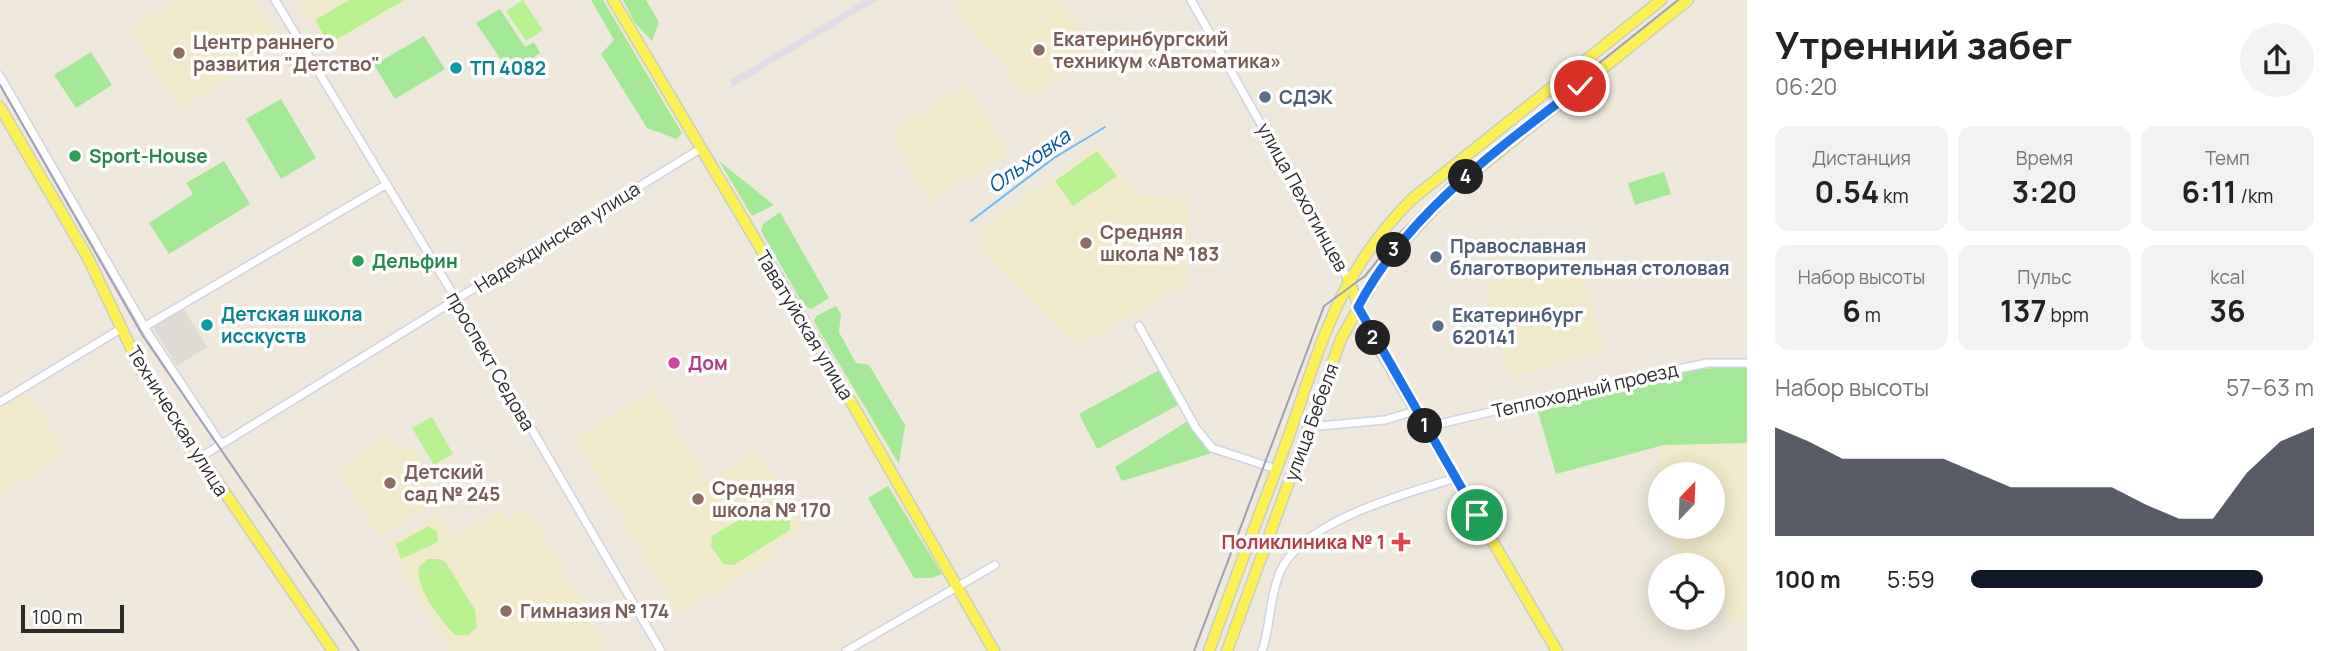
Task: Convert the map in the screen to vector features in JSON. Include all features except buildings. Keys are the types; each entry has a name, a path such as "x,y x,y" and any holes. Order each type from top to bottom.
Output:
{"main road":[{"name":"Таватуйская улица","path":"613,0 994,651"},
{"name":"улица Бебеля","path":"1209,651 1318,350 1348,279 1386,225 1412,199 1661,0"},
{"name":"улица Бебеля","path":"1227,651 1341,339 1384,263 1449,192 1689,0"},
{"name":"Техническая улица","path":"0,107 88,258 142,371 333,651"},
{"name":"улица Пехотинцев","path":"1348,279 1358,307 1415,411 1557,651"}],"street":[{"name":"проспект Седова","path":"275,0 456,299 661,651"},
{"name":"улица Пехотинцев","path":"1191,0 1348,279"},
{"path":"0,76 144,327 221,444"},
{"name":"Надеждинская улица","path":"199,458 700,149"},
{"path":"144,327 387,184"},
{"path":"1139,326 1196,428 1212,449 1276,469"},
{"path":"0,402 122,328"},
{"name":"Теплоходный проезд","path":"1426,427 1648,374 1708,363 1747,363"},
{"path":"1308,427 1385,419 1415,411"},
{"path":"1262,651 1270,606 1280,572 1293,550 1308,536 1357,513 1456,478"},
{"path":"846,651 995,565"}],"shaded area":[{"path":"177,0 255,0 281,46 179,109 129,28"},
{"path":"299,0 410,0 327,48"},
{"path":"864,0 878,0 733,87 730,80"},
{"name":"Екатеринбургский техникум «Автоматика»","path":"954,0 1062,0 1090,48 1084,66 1024,99 998,57 979,43"},
{"path":"968,85 1008,155 928,201 897,146 893,129"},
{"name":"Средняя школа № 183","path":"1099,145 1138,195 1189,199 1186,284 1077,346 987,256 978,231"},
{"path":"1578,257 1604,351 1510,377 1485,284"},
{"path":"183,307 207,347 177,366 152,326"},
{"name":"Средняя школа № 170","path":"654,391 707,480 758,451 804,529 768,550 773,558 678,614 575,438"},
{"path":"26,392 58,440 61,457 0,494 0,404"},
{"name":"Детский сад № 245","path":"390,435 399,450 410,443 443,498 379,536 337,468"},
{"path":"1747,443 1747,620 1733,625 1725,603 1725,553 1674,553 1669,539 1726,539 1726,462 1658,462 1664,445"},
{"name":"Гимназия № 174","path":"527,508 607,647 599,651 449,651 387,543 439,513 453,536 501,509 508,519"}],"green space":[{"path":"349,0 404,0 329,44 315,20"},
{"path":"523,0 543,30 526,41 506,11"},
{"path":"591,0 603,0 682,133 677,139 647,128 601,54 614,40"},
{"path":"623,0 646,0 659,22 652,41 635,23"},
{"path":"500,9 525,47 534,42 540,53 510,73 476,23"},
{"path":"424,36 445,69 395,99 374,65"},
{"path":"91,52 112,85 76,108 54,75"},
{"path":"281,99 316,158 281,179 246,119"},
{"path":"1097,151 1117,176 1073,206 1055,181"},
{"path":"224,161 250,204 169,254 149,223 193,194 186,183"},
{"path":"719,161 774,205 752,216"},
{"path":"1664,172 1671,194 1635,205 1628,183"},
{"path":"780,212 829,298 811,309 804,306 761,231 763,224"},
{"path":"836,306 841,314 839,332 856,363 869,365 905,425 899,464 814,322 816,316"},
{"path":"1747,366 1747,443 1664,445 1556,474 1536,405 1686,370"},
{"path":"1161,369 1182,403 1097,449 1079,414"},
{"path":"432,417 453,454 434,465 412,428"},
{"path":"1191,419 1212,453 1122,481 1115,467"},
{"path":"888,486 942,574 932,578 914,578 868,498"},
{"path":"769,502 782,507 790,520 790,530 734,565 723,564 711,546 712,536"},
{"path":"429,526 437,532 438,542 401,559 396,544"},
{"path":"428,559 440,559 446,563 475,610 477,627 469,635 455,635 436,613 425,594 419,567"}],"waterway":[{"name":"Ольховка","path":"971,221 1054,158 1105,127"}],"tram line":[{"path":"1194,651 1324,306 1365,276 1398,235 1450,182 1678,0"},
{"path":"0,85 143,336 359,651"}],"place":[{"name":"Екатеринбургский техникум «Автоматика»","path":"1039,50"},
{"name":"Центр раннего развития \"Детство\"","path":"179,53"},
{"name":"ТП 4082","path":"456,68"},
{"name":"СДЭК","path":"1265,97"},
{"name":"Sport-House","path":"75,156"},
{"name":"Средняя школа № 183","path":"1086,243"},
{"name":"Православная благотворительная столовая","path":"1436,257"},
{"name":"Дельфин","path":"358,261"},
{"name":"Детская школа исскуств","path":"207,325"},
{"name":"Екатеринбург 620141","path":"1438,326"},
{"name":"Дом","path":"674,363"},
{"name":"Детский сад № 245","path":"390,483"},
{"name":"Средняя школа № 170","path":"698,499"},
{"name":"Поликлиника № 1","path":"1401,542"},
{"name":"Гимназия № 174","path":"506,611"}],"route":[{"path":"1477,515 1388,365 1358,307 1384,263 1426,214 1482,163 1580,86"}]}
